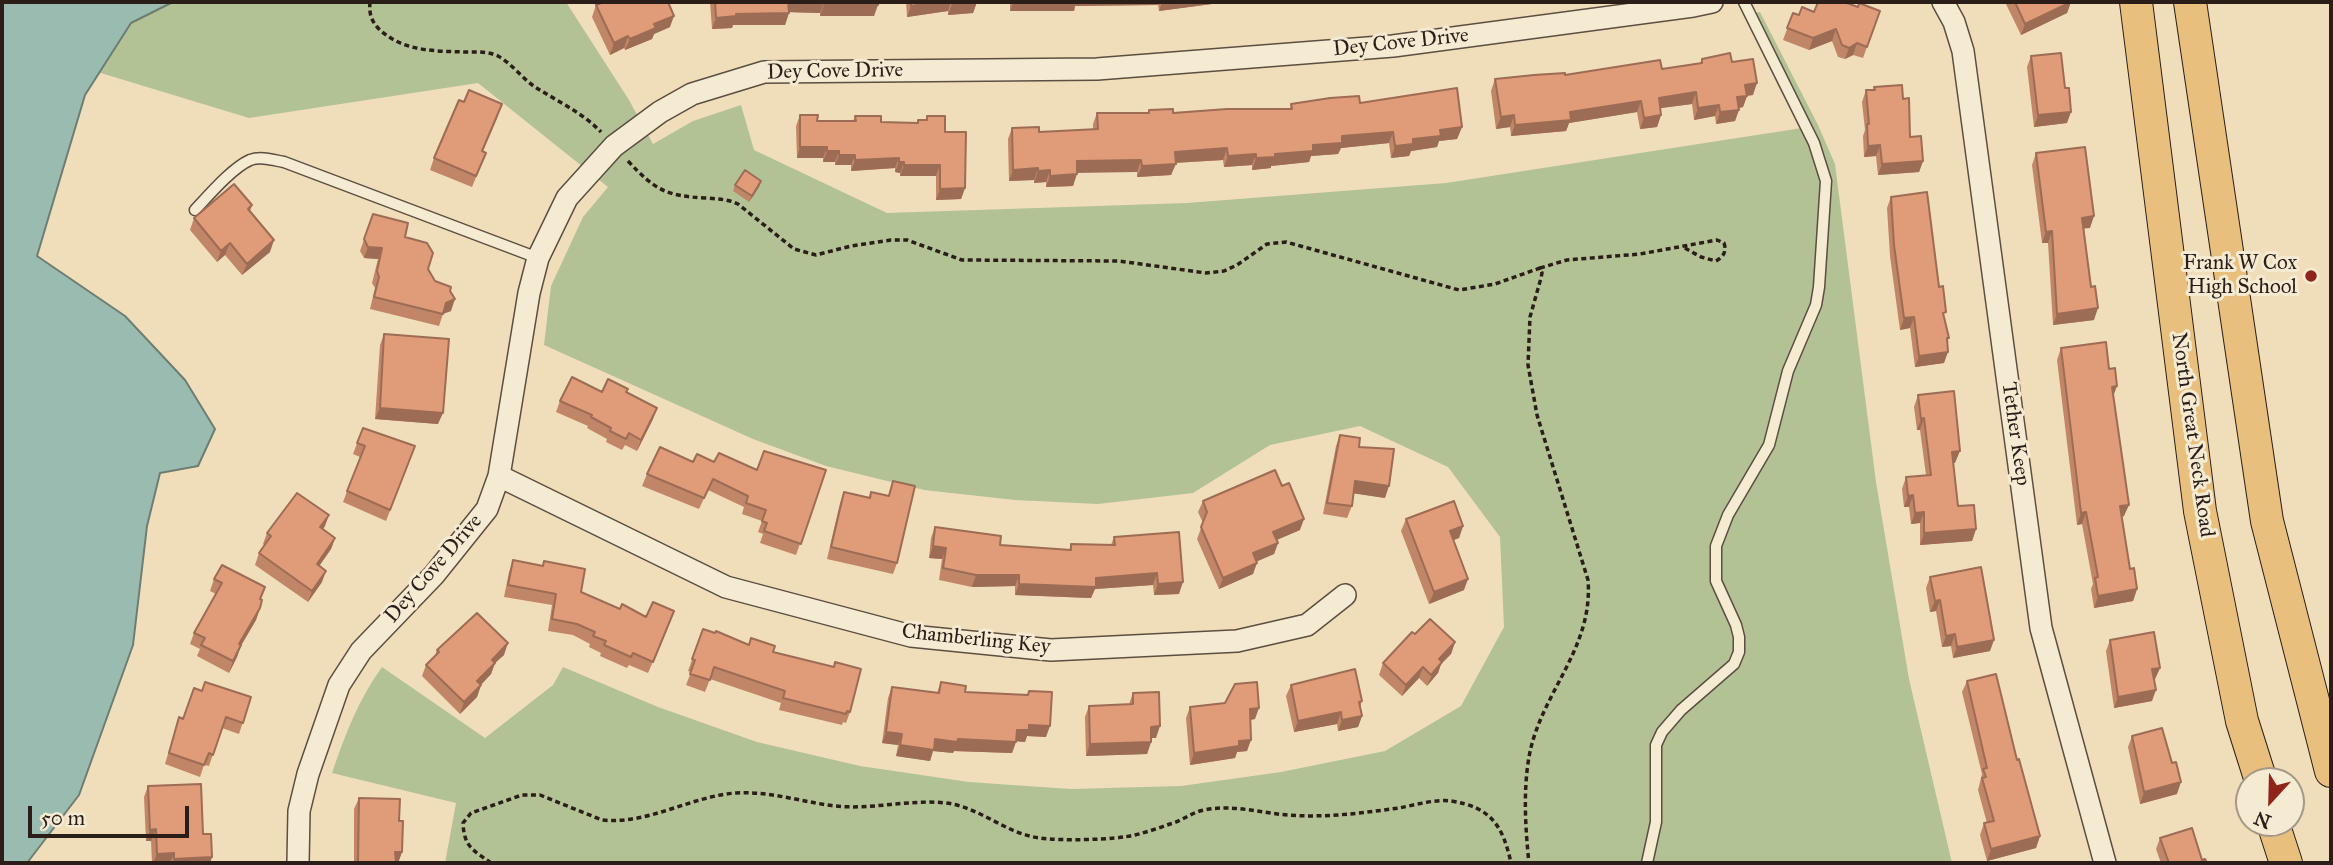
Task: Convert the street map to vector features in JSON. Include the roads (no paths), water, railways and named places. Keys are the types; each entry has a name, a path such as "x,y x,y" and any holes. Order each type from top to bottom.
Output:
{"main road":[{"name":"North Great Neck Road","path":"2136,2 2200,510 2242,721 2257,767"},
{"path":"2190,2 2267,521 2331,771"},
{"path":"2278,837 2286,863"}],"street":[{"name":"Tether Keep","path":"1942,2 1954,22 1963,51 2042,628 2105,863"},
{"name":"Dey Cove Drive","path":"298,863 299,811 308,774 339,685 362,651 434,575 487,509 499,476 529,293 538,258 567,198 614,146 660,112 692,93 764,72 1097,69 1393,46 1699,3"},
{"name":"Chamberling Key","path":"499,476 726,587 911,636 1051,650 1237,641 1307,625 1345,595"}],"lane":[{"path":"1647,863 1656,822 1656,745 1662,732 1681,710 1734,664 1739,652 1740,637 1716,581 1716,546 1719,532 1769,445 1788,371 1816,305 1819,287 1826,181 1824,168 1814,142 1744,2"},
{"path":"195,210 239,167 251,160 265,158 284,162 538,258"}],"water":[{"path":"2,2 173,2 131,23 85,95 37,256 125,316 185,380 215,429 198,466 160,473 147,526 133,645 79,795 27,863 2,863"}],"place":[{"name":"Frank W Cox High School","path":"2311,276"}]}
